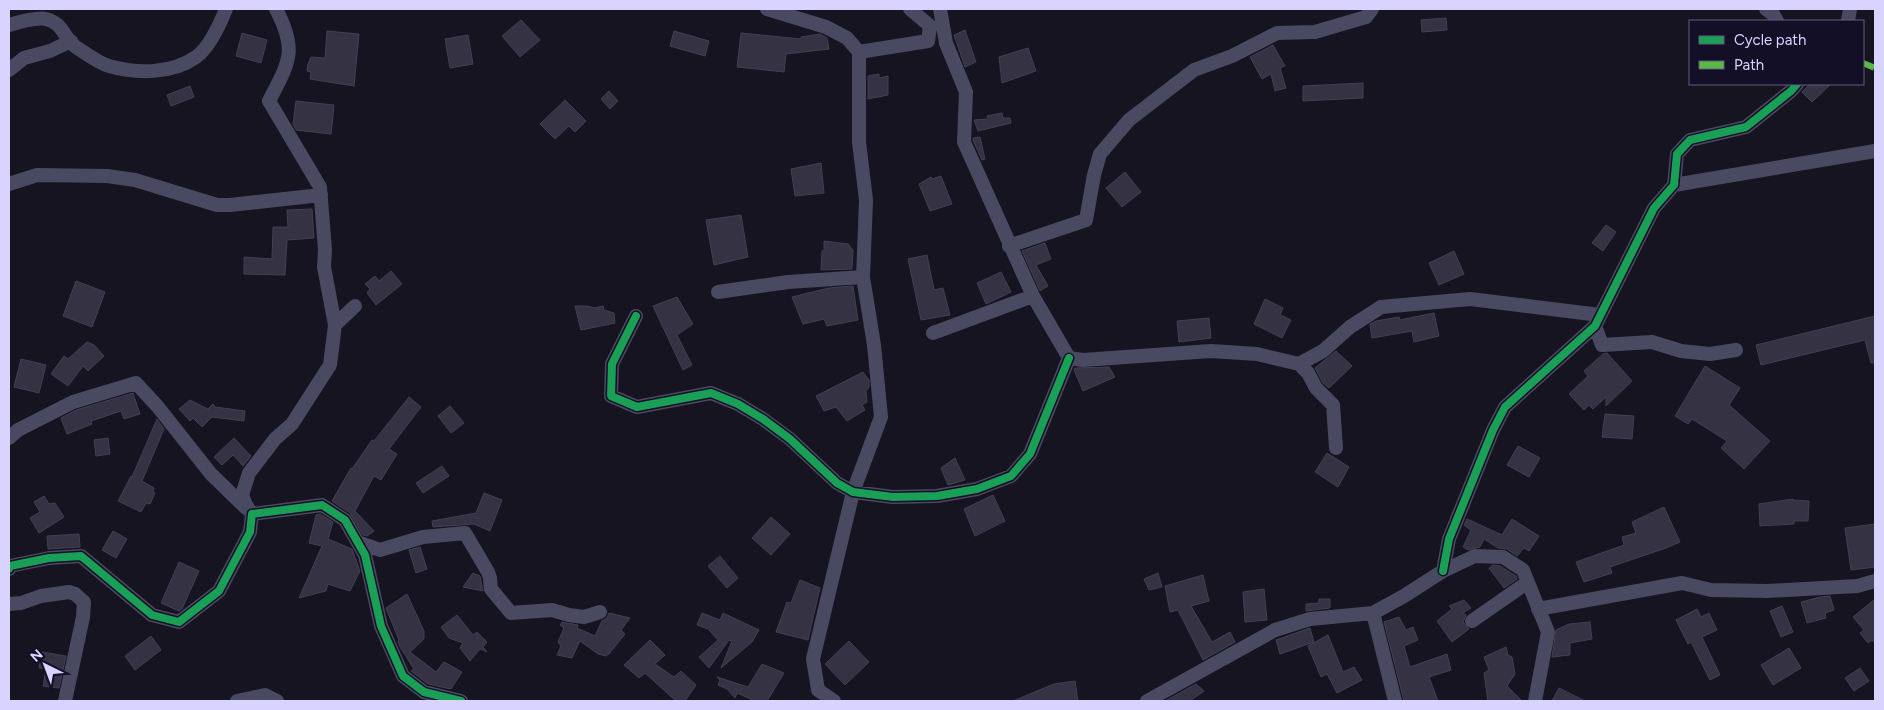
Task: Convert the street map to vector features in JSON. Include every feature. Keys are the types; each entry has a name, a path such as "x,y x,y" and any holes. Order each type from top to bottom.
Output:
{"street":[{"path":"9,25 45,19 61,26 70,42 107,65 135,71 169,70 197,57 215,34 226,9"},
{"path":"9,569 10,566 32,561 81,556 152,615 179,622 219,591 250,532 252,514 242,495 249,473 275,439 292,424 330,365 335,325 324,267 325,250 320,187 269,101 286,70 290,44 276,9"},
{"path":"767,9 826,27 847,38 859,52 858,142 866,200 864,277 882,417 853,492 813,659 818,690 834,701"},
{"path":"859,52 928,41 930,26 910,9"},
{"path":"940,9 946,43 966,92 964,142 1033,296 1069,358"},
{"path":"1009,246 1086,220 1094,175 1100,154 1129,120 1194,70 1232,56 1277,33 1315,32 1366,17 1372,9"},
{"path":"1766,9 1776,20"},
{"path":"9,70 24,58 70,42"},
{"path":"1443,571 1449,539 1493,430 1505,407 1598,321 1654,208 1674,184 1677,154 1690,140 1746,127 1792,91 1796,85"},
{"path":"1674,184 1875,151"},
{"path":"9,184 37,175 107,176 135,180 217,204 230,205 321,194"},
{"path":"718,292 788,282 864,277"},
{"path":"934,333 1033,296"},
{"path":"1299,364 1323,351 1350,326 1381,307 1470,299 1598,321"},
{"path":"335,325 355,306"},
{"path":"636,316 612,364 611,396 637,407 711,393 738,404 763,418 790,439 837,483 853,492 893,497 937,496 977,489 1011,476 1030,454 1069,358"},
{"path":"1598,321 1602,345 1652,342 1681,351 1710,354 1736,350"},
{"path":"1069,358 1083,360 1211,351 1257,354 1299,364 1308,373 1316,388 1333,405 1336,448"},
{"path":"9,438 18,430 73,402 136,384 158,407 211,474 252,514"},
{"path":"252,514 322,505 345,520 365,555 382,626 403,676 424,692 461,701"},
{"path":"358,542 380,550 423,537 465,533 488,572 490,589 511,613 552,610 584,617 600,612"},
{"path":"1147,701 1275,630 1310,619 1372,613 1404,596 1443,571 1475,556 1503,556 1523,570 1528,582 1548,632 1535,701"},
{"path":"1472,620 1528,582"},
{"path":"1538,609 1682,583 1710,590 1768,590 1857,586 1875,582"},
{"path":"9,604 21,603 41,596 69,592 75,594 84,602 84,617 65,701"},
{"path":"1372,613 1395,701"},
{"path":"236,701 265,694 277,701"}],"building":[{"path":"1446,18 1447,30 1422,32 1421,20"},
{"path":"521,20 540,40 520,57 502,36"},
{"path":"965,30 976,62 965,67 954,35"},
{"path":"327,31 359,34 354,86 310,79 311,72 307,71 311,57 325,58"},
{"path":"674,31 709,41 705,56 670,46"},
{"path":"242,33 267,40 261,63 236,56"},
{"path":"741,33 801,39 801,37 820,34 827,38 829,49 786,54 784,72 737,67"},
{"path":"468,35 473,64 450,68 445,39"},
{"path":"1273,45 1285,66 1280,68 1286,88 1275,91 1271,74 1262,79 1250,57"},
{"path":"1028,48 1036,71 1002,83 999,57"},
{"path":"879,74 879,78 888,76 888,95 868,99 868,76"},
{"path":"1363,83 1363,98 1303,101 1303,86"},
{"path":"1809,85 1830,85 1812,102 1802,92"},
{"path":"190,86 194,97 171,106 167,95"},
{"path":"609,91 618,101 610,109 601,99"},
{"path":"565,100 586,121 575,132 569,126 555,139 540,124"},
{"path":"296,101 334,105 331,134 296,130 293,124"},
{"path":"1002,113 1003,118 1010,118 1011,123 978,131 974,120 988,119 987,116"},
{"path":"980,137 985,159 982,160 973,140 973,138"},
{"path":"821,163 824,193 795,196 791,169"},
{"path":"1125,172 1141,192 1122,207 1106,188"},
{"path":"941,176 952,204 930,211 919,184 931,177 932,179"},
{"path":"312,209 314,238 287,240 285,275 244,274 244,257 272,259 273,227 288,227 287,210"},
{"path":"741,215 748,257 714,265 706,220"},
{"path":"1606,225 1616,232 1603,251 1592,243"},
{"path":"824,241 848,244 853,250 852,269 821,270"},
{"path":"1045,243 1051,259 1036,265 1048,286 1040,291 1022,251"},
{"path":"1454,251 1464,274 1439,285 1429,263"},
{"path":"927,255 934,290 943,288 950,315 921,320 908,259"},
{"path":"391,271 402,284 376,305 367,293 370,289 365,284 375,276 379,281"},
{"path":"1001,272 1011,292 986,304 977,283"},
{"path":"76,281 105,292 92,327 63,316"},
{"path":"853,286 858,320 827,326 824,319 803,324 792,297 829,288"},
{"path":"677,297 693,324 677,335 692,365 683,370 653,306"},
{"path":"1265,299 1283,308 1280,315 1291,320 1282,338 1254,324"},
{"path":"575,306 594,308 603,306 604,310 614,313 615,323 581,330"},
{"path":"1434,313 1439,336 1414,342 1412,331 1372,338 1370,324 1376,321 1399,317 1400,320"},
{"path":"1875,316 1875,363 1871,363 1865,340 1761,365 1756,345"},
{"path":"1209,318 1211,338 1179,342 1177,321"},
{"path":"87,342 94,345 104,356 88,371 83,366 68,386 51,374 64,356 68,359"},
{"path":"1336,351 1352,366 1329,388 1323,383 1315,368"},
{"path":"1607,353 1632,381 1606,406 1606,397 1593,409 1589,405 1584,410 1569,394 1588,376 1584,371 1603,354"},
{"path":"21,359 46,365 39,393 14,387"},
{"path":"1705,366 1740,388 1729,405 1770,441 1744,469 1721,448 1727,441 1692,419 1688,424 1675,416"},
{"path":"1109,367 1115,377 1083,391 1074,370 1075,368"},
{"path":"863,372 869,380 869,387 866,391 867,402 862,405 865,410 847,421 836,407 824,411 816,396"},
{"path":"133,393 140,414 124,419 121,411 91,421 92,424 67,434 61,418 76,410"},
{"path":"409,397 421,407 389,449 397,454 381,480 374,476 355,511 374,531 367,536 363,535 350,513 332,501 351,468"},
{"path":"190,400 208,409 213,404 215,407 245,411 244,421 212,417 202,427 193,418 190,421 179,409"},
{"path":"450,406 464,423 451,433 438,416"},
{"path":"1605,414 1634,416 1632,439 1602,437"},
{"path":"157,419 164,429 142,481 154,488 153,492 155,493 150,504 146,503 141,512 118,501 132,477"},
{"path":"108,438 110,454 96,456 94,440"},
{"path":"234,438 251,456 243,466 233,455 222,465 214,457"},
{"path":"1518,446 1540,458 1529,477 1507,465"},
{"path":"1327,453 1349,467 1338,487 1315,472"},
{"path":"955,458 965,480 948,485 941,468"},
{"path":"442,466 449,476 423,493 416,483"},
{"path":"484,493 502,500 490,531 474,524 433,527 432,521 476,513"},
{"path":"993,495 1005,521 975,536 964,509"},
{"path":"44,496 49,504 55,503 64,517 39,533 30,518 40,512 34,502"},
{"path":"1793,499 1809,501 1808,521 1794,521 1794,524 1760,526 1759,504"},
{"path":"1664,507 1680,542 1610,567 1612,573 1584,582 1576,562 1624,545 1622,537 1636,533 1632,522"},
{"path":"320,514 333,522 328,539 352,549 360,571 350,591 328,584 326,591 299,598 322,546 309,543 316,515"},
{"path":"771,517 790,534 771,555 752,538"},
{"path":"1467,519 1502,535 1512,519 1539,536 1529,551 1524,548 1517,556 1507,549 1498,548 1484,539 1480,547 1468,550 1463,547 1471,530 1464,525"},
{"path":"1875,524 1875,567 1851,570 1845,528"},
{"path":"113,531 127,539 116,558 102,550"},
{"path":"79,534 80,547 48,549 47,536"},
{"path":"420,547 427,569 416,573 409,550"},
{"path":"720,556 738,578 727,588 708,566"},
{"path":"179,562 199,571 182,609 179,611 161,603"},
{"path":"1493,565 1500,566 1516,576 1517,579 1504,588 1489,568"},
{"path":"473,573 480,576 483,591 463,587"},
{"path":"1158,573 1162,587 1149,590 1144,579"},
{"path":"1203,575 1209,601 1191,606 1212,642 1230,632 1235,642 1203,660 1178,610 1170,612 1165,586"},
{"path":"800,580 820,588 808,640 776,632 787,602 791,603"},
{"path":"1264,589 1267,620 1245,622 1243,592"},
{"path":"407,594 424,631 424,639 410,652 436,672 444,662 462,672 451,689 428,684 411,671 414,669 400,647 386,608"},
{"path":"1830,596 1834,610 1825,613 1826,618 1807,623 1801,602"},
{"path":"1319,599 1330,599 1330,608 1306,611 1306,604 1319,603"},
{"path":"1875,599 1875,643 1872,640 1868,643 1860,633 1864,630 1853,617"},
{"path":"1464,600 1471,608 1463,613 1466,615 1463,622 1469,629 1452,642 1437,621 1452,609 1449,606"},
{"path":"1782,606 1793,632 1781,637 1770,611"},
{"path":"1697,609 1701,617 1709,613 1717,630 1702,637 1720,675 1710,680 1691,642 1688,644 1676,620"},
{"path":"609,613 630,618 621,630 625,634 609,654 606,656 598,654 580,641 572,658 557,655 561,646 558,642 564,628 560,625 562,622 578,625 577,628 595,636 602,621 607,618"},
{"path":"702,613 720,620 723,613 759,630 752,642 721,668 732,641 729,640 709,668 699,657 718,640 708,629 697,625"},
{"path":"457,615 473,635 477,632 487,642 483,647 487,652 480,649 470,661 460,648 463,643 449,638 441,627"},
{"path":"1399,617 1406,630 1413,627 1418,640 1404,646 1410,667 1447,654 1451,670 1429,677 1438,701 1404,701 1384,622"},
{"path":"1590,622 1592,639 1570,643 1570,655 1552,657 1556,630 1569,624"},
{"path":"1310,628 1314,642 1280,654 1276,640"},
{"path":"1328,635 1343,672 1354,667 1362,680 1337,693 1327,674 1321,677 1308,646"},
{"path":"151,636 161,650 135,670 125,656"},
{"path":"650,640 665,655 655,664 674,677 681,671 696,685 685,701 676,701 645,673 639,678 624,665"},
{"path":"849,641 869,662 845,685 825,664"},
{"path":"1506,647 1508,655 1512,657 1515,674 1507,686 1522,701 1488,701 1484,673 1489,670 1484,657"},
{"path":"1789,648 1801,668 1773,685 1761,665"},
{"path":"42,652 66,656 59,688 43,686 46,669 39,668"},
{"path":"762,664 784,673 767,701 755,701 737,693 735,698 727,689 718,685 720,680 717,677 748,687"},
{"path":"1860,668 1869,681 1854,691 1845,678"},
{"path":"1075,681 1078,701 1013,701 1054,684"},
{"path":"1196,684 1204,691 1190,701 1165,701"},
{"path":"1559,688 1585,701 1552,701"}],"marked path":[{"path":"1864,63 1875,68"}],"cycle path":[{"path":"1443,571 1449,539 1493,430 1505,407 1595,326 1654,208 1674,185 1677,154 1690,140 1746,127 1796,85"},
{"path":"636,316 612,364 611,396 637,407 711,393 738,404 763,419 790,439 837,483 853,492 893,497 937,496 977,489 1011,476 1030,454 1069,358"},
{"path":"9,569 10,566 49,558 81,556 152,615 179,622 219,591 250,532 252,514 322,505 345,520 365,555 381,626 403,676 424,692 461,701"}]}
